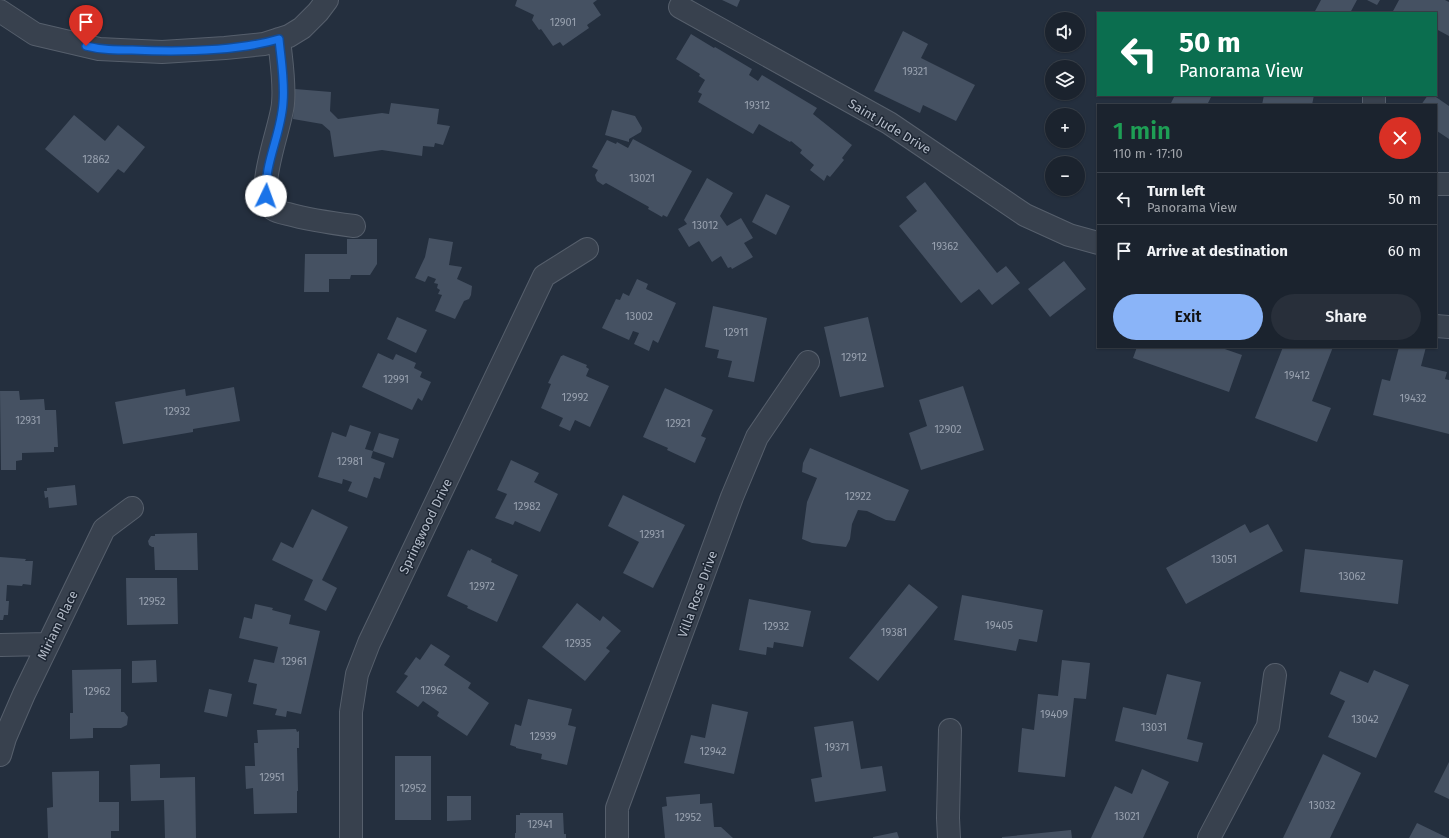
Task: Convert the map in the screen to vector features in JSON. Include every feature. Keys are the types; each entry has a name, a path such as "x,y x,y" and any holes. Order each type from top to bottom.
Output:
{"street":[{"path":"0,12 35,34 99,49 162,52 264,44 290,36 302,28 318,12 327,0"},
{"name":"Saint Jude Drive","path":"680,8 889,123 1025,216 1069,235 1097,243"},
{"path":"279,39 283,71 284,104 271,154 265,186 267,200 273,210 306,219 354,226"},
{"path":"1437,184 1449,184"},
{"name":"Springwood Drive","path":"351,838 351,712 357,674 369,643 544,276 587,249"},
{"path":"1437,326 1449,327"},
{"name":"Villa Rose Drive","path":"617,838 617,808 738,484 757,437 808,362"},
{"name":"Miriam Place","path":"0,755 5,738 18,709 104,529 132,508"},
{"path":"1,645 48,644"},
{"path":"1209,838 1268,726 1275,675"},
{"path":"949,838 950,730"}],"building":[{"path":"517,0 597,0 593,3 601,15 587,25 589,28 563,46 560,42 553,46 541,29 539,30 532,20 534,15 515,6"},
{"path":"722,0 740,0 737,7"},
{"path":"1321,0 1357,0 1351,12 1315,12"},
{"path":"1367,0 1380,0 1377,5"},
{"path":"1399,0 1445,0 1449,2 1449,36 1437,30 1437,12 1393,12"},
{"path":"903,31 928,44 921,58 975,85 956,121 923,105 920,113 874,91"},
{"path":"691,34 752,69 749,75 758,81 762,75 817,108 813,114 852,145 842,158 844,160 830,177 827,175 824,181 810,170 814,165 800,153 802,150 791,141 790,142 759,124 753,134 698,102 702,94 698,92 705,80 699,76 700,74 676,59"},
{"path":"295,89 331,92 330,111 338,119 382,113 389,114 391,103 439,109 437,124 450,126 443,145 435,143 434,147 423,146 422,156 382,150 334,157 330,131 322,124 293,119"},
{"path":"1174,96 1212,96 1208,104 1170,104"},
{"path":"1264,96 1314,96 1312,104 1262,104"},
{"path":"1427,96 1434,96 1449,106 1449,139 1437,131 1437,104 1422,104"},
{"path":"612,110 635,116 642,128 641,132 629,139 629,142 605,135"},
{"path":"74,115 105,141 118,125 145,147 124,173 118,169 98,193 45,149"},
{"path":"633,139 692,171 667,217 663,215 662,217 648,209 649,207 606,183 603,185 597,181 595,175 598,170 592,167 607,140 616,144 617,142 628,148"},
{"path":"707,178 733,193 720,216 727,226 741,218 753,238 744,243 753,257 732,269 731,267 728,268 721,256 712,262 699,241 689,247 678,229 687,224 684,220"},
{"path":"925,182 997,273 1006,266 1020,283 992,305 979,289 961,303 899,226 917,211 906,197"},
{"path":"766,194 790,206 776,235 752,222"},
{"path":"429,238 453,242 449,265 462,267 457,279 472,286 469,299 464,301 455,319 435,311 442,295 438,294 440,290 437,288 438,284 434,283 436,279 428,276 425,282 415,278 425,257"},
{"path":"347,239 377,239 377,264 370,275 351,275 350,279 329,279 329,292 304,292 305,254 347,254"},
{"path":"1064,261 1086,289 1050,317 1028,289"},
{"path":"637,279 648,284 646,289 676,303 658,343 653,340 649,351 634,344 639,333 633,331 629,340 602,328 616,299 620,300 623,293 629,296"},
{"path":"713,306 767,318 754,382 728,377 732,361 717,358 719,350 705,347"},
{"path":"397,317 427,330 416,353 387,339"},
{"path":"868,317 884,387 840,397 824,327"},
{"path":"1137,348 1222,348 1242,355 1229,392 1133,358"},
{"path":"1283,348 1333,348 1312,401 1331,408 1317,442 1255,418"},
{"path":"1399,348 1426,348 1421,366 1447,372 1445,379 1449,380 1449,434 1373,415 1382,379 1390,381"},
{"path":"378,353 393,360 396,354 416,363 414,368 422,372 420,377 431,382 422,401 418,398 412,410 362,387"},
{"path":"563,355 587,365 586,367 589,369 586,376 609,386 590,427 575,420 570,431 559,426 563,418 541,408 551,384 548,383 561,356"},
{"path":"963,386 984,450 921,470 909,433 927,426 919,400"},
{"path":"234,387 240,421 193,429 193,432 123,444 115,402 185,389 186,396"},
{"path":"665,388 713,410 701,436 706,438 695,463 667,450 668,448 643,437"},
{"path":"0,391 19,391 20,400 44,399 45,410 56,410 58,447 54,447 54,452 22,453 22,460 16,461 16,470 1,470"},
{"path":"350,425 371,432 365,449 373,451 371,458 385,463 380,479 374,477 367,498 348,491 352,482 343,479 342,484 318,477 332,432 346,437"},
{"path":"379,433 399,439 393,458 373,451"},
{"path":"810,448 909,490 895,521 886,520 867,511 858,510 852,524 850,539 846,547 812,543 802,539 807,502 817,478 802,472 803,463"},
{"path":"511,460 539,473 534,482 558,494 540,532 515,521 513,525 495,518 507,494 497,490"},
{"path":"75,485 77,505 49,508 48,497 45,498 44,491 47,491 47,488"},
{"path":"623,495 685,525 653,588 623,573 639,542 608,526"},
{"path":"312,509 348,527 322,580 337,588 326,611 304,600 313,580 272,560 281,542 293,548"},
{"path":"1245,524 1250,533 1268,524 1283,551 1186,604 1166,568"},
{"path":"197,533 198,570 155,570 154,547 149,545 148,541 151,536 155,536 155,534"},
{"path":"471,549 492,559 491,562 518,575 497,622 467,608 468,606 447,596 468,550 470,551"},
{"path":"1305,549 1403,560 1398,604 1300,592"},
{"path":"0,557 33,561 31,585 7,585 6,601 9,601 8,615 4,615 3,620 0,620"},
{"path":"126,578 177,578 178,624 127,625"},
{"path":"909,584 938,607 878,681 849,658"},
{"path":"962,595 1043,610 1037,642 1019,639 1016,651 954,640"},
{"path":"749,599 811,611 803,647 774,642 773,648 767,647 766,655 739,650"},
{"path":"577,603 600,621 603,616 621,631 606,648 610,651 585,681 542,647"},
{"path":"255,604 273,608 272,610 291,615 289,624 320,631 301,714 287,711 286,717 275,715 277,709 253,704 257,684 248,682 254,659 274,663 278,647 239,638 244,617 252,619"},
{"path":"431,644 450,656 444,665 471,683 468,688 489,703 467,736 437,716 439,712 423,701 418,707 396,692 408,676 404,674 416,657 420,660"},
{"path":"156,660 157,682 132,683 132,661"},
{"path":"1062,660 1090,663 1086,699 1074,698 1065,777 1018,772 1022,728 1034,730 1038,694 1058,696"},
{"path":"121,669 121,712 124,712 128,717 127,725 121,728 93,728 93,738 70,739 70,713 73,713 72,670"},
{"path":"1374,670 1409,685 1376,758 1328,737 1345,701 1330,694 1340,671 1368,683"},
{"path":"1167,674 1201,682 1187,739 1203,743 1198,762 1115,741 1123,707 1156,715"},
{"path":"209,689 232,694 227,717 204,712"},
{"path":"528,699 572,709 568,725 576,727 567,765 541,759 542,754 516,748 510,745 515,724 521,726"},
{"path":"712,704 748,712 734,774 684,763 691,735 705,738"},
{"path":"853,721 861,769 882,766 886,791 815,802 811,779 822,777 814,727"},
{"path":"296,729 297,732 299,731 299,748 297,748 297,813 254,814 253,788 246,789 245,766 255,766 254,743 258,743 257,730"},
{"path":"1323,754 1361,773 1330,838 1283,838"},
{"path":"395,756 431,756 431,820 395,820"},
{"path":"1449,762 1449,799 1434,792"},
{"path":"160,764 160,778 195,777 196,838 165,838 164,800 131,801 130,765"},
{"path":"1142,769 1169,782 1143,838 1091,838 1115,786 1132,794"},
{"path":"99,771 99,802 119,802 119,831 111,831 111,838 48,838 47,808 53,807 52,772"},
{"path":"700,794 700,804 712,803 714,827 721,827 733,838 665,838 662,807 667,806 666,797"},
{"path":"447,796 471,796 471,820 447,821"},
{"path":"520,813 563,813 564,834 566,834 566,838 515,838 516,815 520,815"},
{"path":"1417,823 1448,838 1409,838"},
{"path":"1071,830 1072,838 1002,838 1002,837"},
{"path":"897,832 899,838 873,838 873,837"}],"route":[{"path":"86,46 99,49 162,52 264,44 279,39 283,71 284,104 271,154 265,186 266,196"}]}
